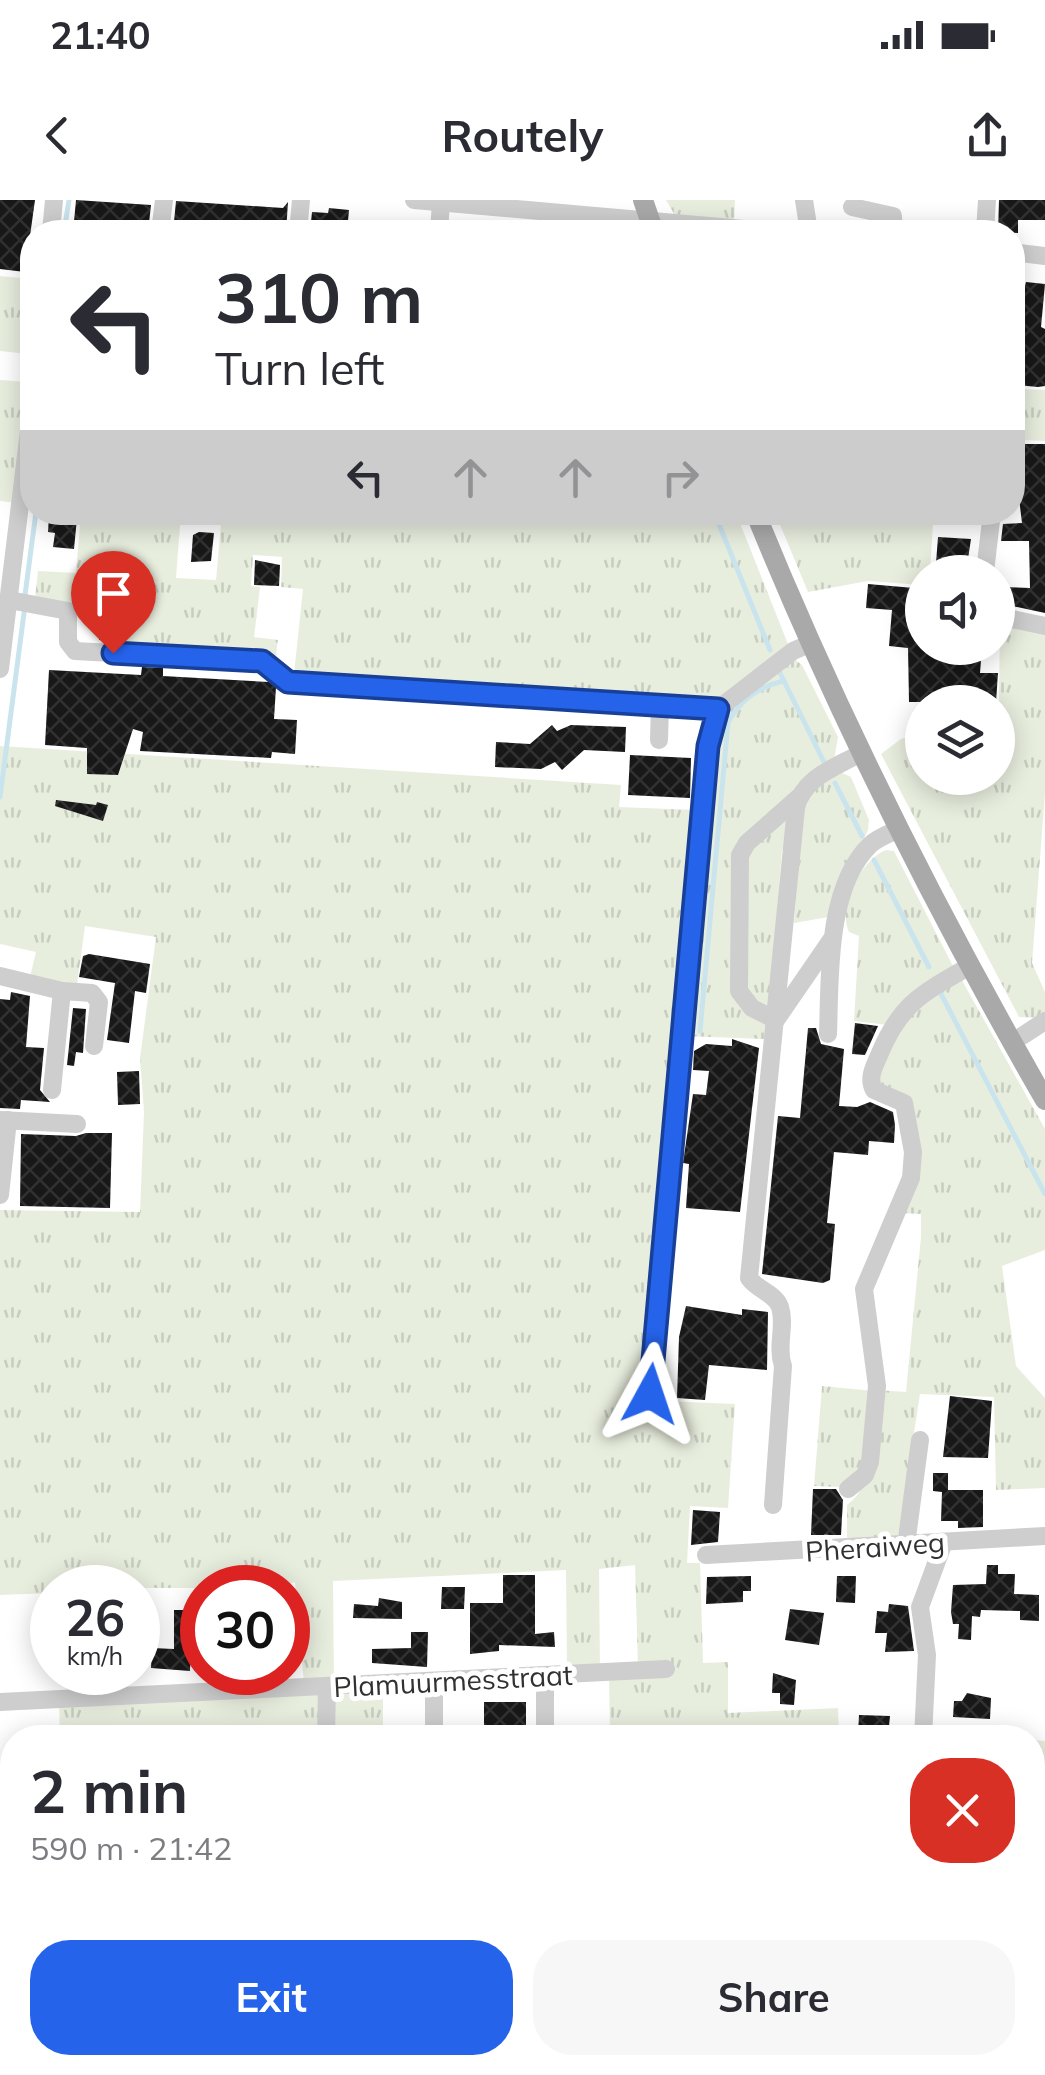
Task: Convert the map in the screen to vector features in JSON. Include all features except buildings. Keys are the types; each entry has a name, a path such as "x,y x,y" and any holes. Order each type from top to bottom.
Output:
{"main road":[{"path":"760,525 859,754 968,966 1045,1100"}],"street":[{"path":"414,200 649,218"},
{"path":"440,220 441,202"},
{"path":"852,207 893,216 893,220"},
{"path":"0,669 22,525"},
{"path":"987,555 990,525"},
{"path":"9,600 68,611 68,642 75,651 262,661 288,682 718,709"},
{"path":"1015,620 1045,626"},
{"path":"650,1394 708,746 718,709 793,651 809,644"},
{"path":"660,705 660,740"},
{"path":"776,1020 752,1008 739,991 740,855 747,843 799,797 814,778 859,754"},
{"path":"773,1505 783,1366 778,1352 781,1311 775,1300 750,1278 799,797"},
{"path":"776,1020 830,940 858,861 871,843 897,830"},
{"path":"828,1034 830,940"},
{"path":"848,1490 865,1475 870,1462 877,1386 864,1289 912,1178 913,1152 904,1104 874,1090 870,1078 889,1031 907,1004 968,966"},
{"path":"0,976 62,991 92,992 97,997 94,1046"},
{"path":"52,1090 62,991"},
{"path":"1022,1036 1045,1021"},
{"path":"0,1194 4,1120 77,1124"},
{"path":"906,1545 920,1440"},
{"name":"Pheraiweg","path":"706,1555 1045,1536"},
{"path":"924,1725 927,1655 920,1608 944,1542"},
{"name":"Plamuurmesstraat","path":"0,1702 666,1669"},
{"path":"545,1676 545,1725"},
{"path":"434,1681 434,1725"},
{"path":"326,1725 327,1686"}],"green space":[{"path":"666,200 735,200 734,220 676,217"},
{"path":"0,276 20,278 20,353 0,351"},
{"path":"0,380 20,381 17,503 0,501"},
{"path":"1025,389 1045,390 1045,441 1025,440"},
{"path":"80,525 180,525 176,578 216,580 221,525 741,525 788,644 717,701 294,674 303,589 281,587 282,557 253,555 251,586 260,587 254,637 278,640 275,661 245,650 125,643 126,617 79,616 75,608 35,598 38,571 76,573"},
{"path":"780,525 933,525 931,555 905,555 905,584 868,581 808,592"},
{"path":"1015,621 1045,627 1045,793 1032,963 1045,992 1045,1018 1019,1017 881,754 905,738 905,795 1015,795 1015,685 999,685 999,665 1015,665"},
{"path":"794,659 802,665 838,737 834,760 812,778 782,851 766,1039 684,1036 712,745 725,710"},
{"path":"0,746 621,785 619,807 695,810 642,1400 735,1404 728,1508 690,1506 687,1563 700,1563 703,1663 728,1662 728,1713 838,1708 839,1725 610,1725 609,1677 638,1667 635,1565 599,1569 600,1670 567,1671 566,1570 333,1581 334,1682 310,1684 310,1565 180,1565 180,1588 160,1588 160,1565 30,1565 30,1594 0,1595 0,1210 140,1212 144,1112 140,1058 156,937 85,926 77,985 29,981 36,952 0,944"},
{"path":"840,772 851,777 869,820 868,830 829,917 794,923 803,812 816,785"},
{"path":"886,850 894,851 955,970 888,1025 854,1021 859,936 849,932 846,922 849,898 860,874"},
{"path":"959,975 1045,1129 1045,1250 1002,1266 1016,1366 1045,1398 1045,1488 996,1490 994,1397 920,1394 897,1542 847,1546 847,1505 858,1494 871,1468 878,1390 906,1392 921,1237 921,1214 900,1213 910,1138 908,1095 878,1085 891,1032"},
{"path":"822,1386 874,1391 868,1461 844,1487 814,1486"},
{"path":"383,1687 383,1725 329,1725 329,1690"},
{"path":"324,1690 323,1725 60,1725 59,1703 310,1695 310,1691"}],"waterway":[{"path":"66,220 69,200"},
{"path":"25,595 34,525"},
{"path":"719,525 770,650"},
{"path":"0,797 24,613"},
{"path":"779,671 824,762"},
{"path":"700,1031 728,723 751,696 783,681"},
{"path":"835,783 862,836"},
{"path":"874,860 929,967"},
{"path":"940,992 1045,1194"}],"route":[{"path":"113,653 262,661 288,682 718,709 708,746 650,1394"}]}
